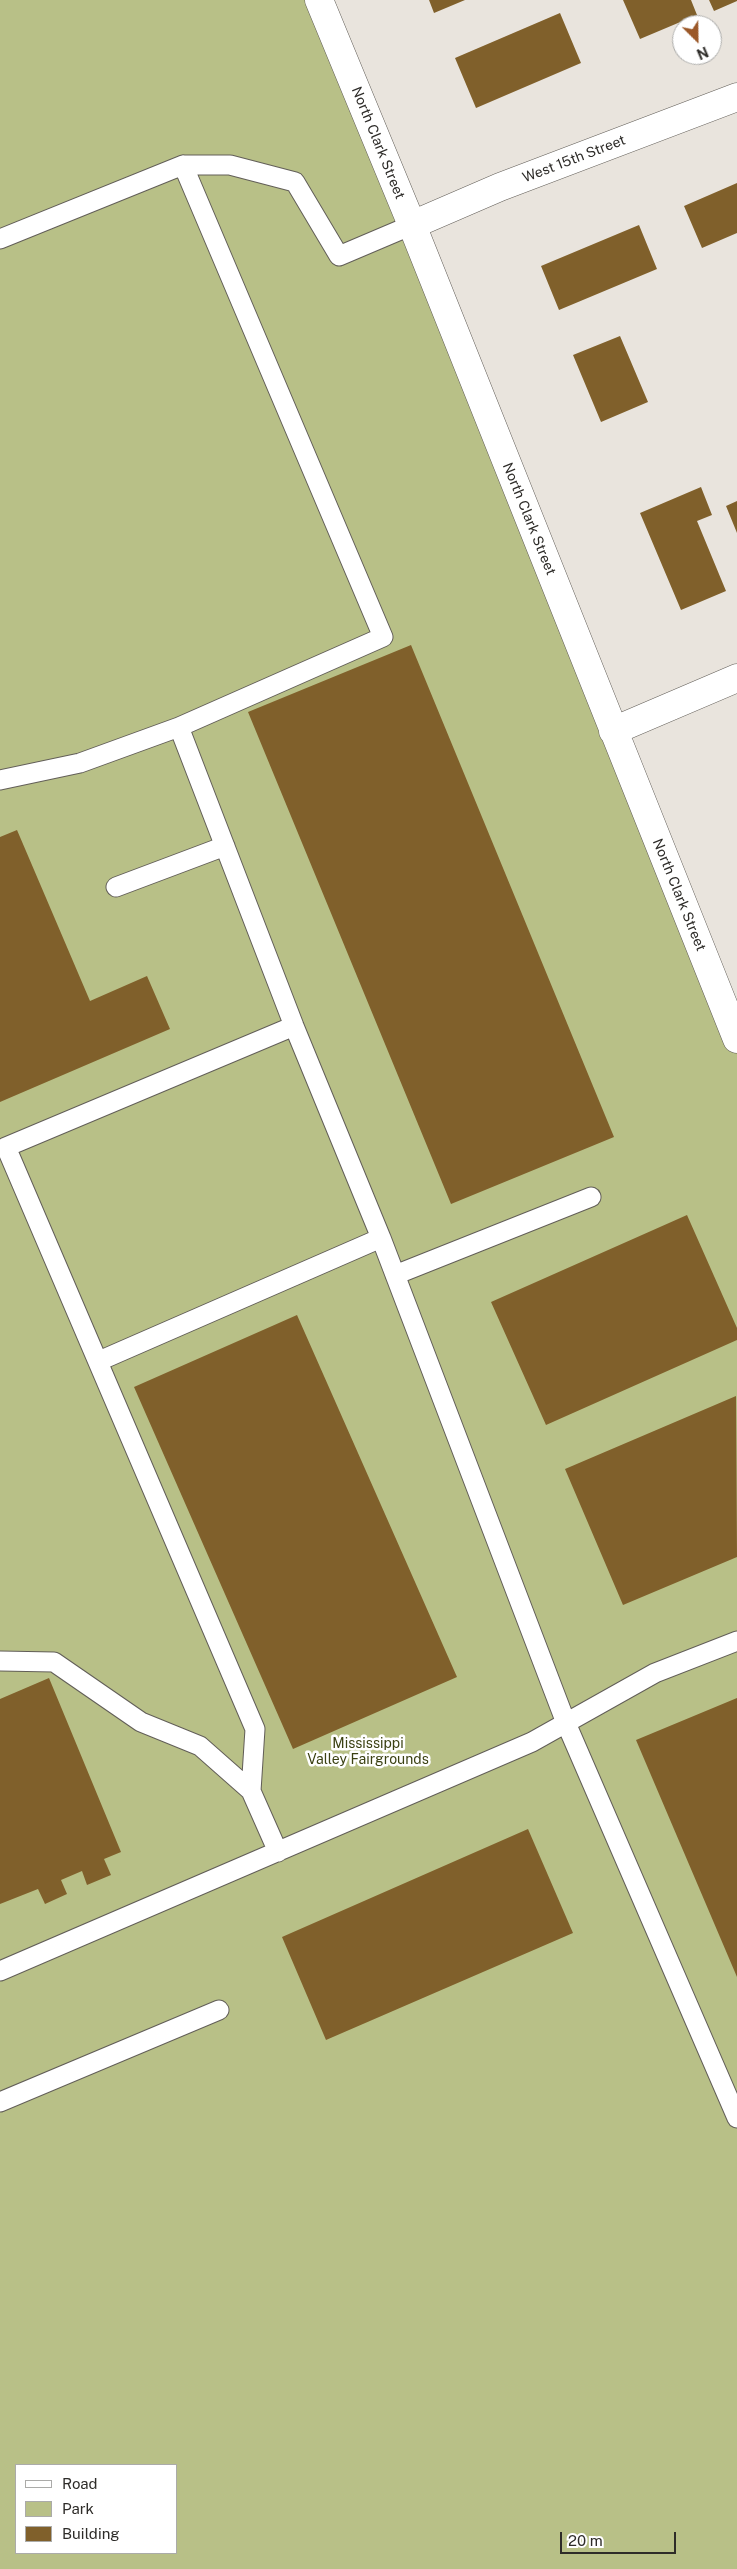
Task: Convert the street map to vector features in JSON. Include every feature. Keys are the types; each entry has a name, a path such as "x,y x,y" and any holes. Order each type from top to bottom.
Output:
{"street":[{"name":"North Clark Street","path":"319,0 412,225 737,1040"},
{"name":"West 15th Street","path":"412,225 500,187 737,97"},
{"path":"613,731 737,678"}],"lane":[{"path":"0,239 183,165 230,165 295,182 339,256 412,225"},
{"path":"0,780 80,763 179,727 383,637 183,165"},
{"path":"179,727 294,1026 381,1238 566,1723 737,2118"},
{"path":"116,887 225,846"},
{"path":"251,1791 255,1729 99,1361 3,1144 294,1026"},
{"path":"395,1275 591,1197"},
{"path":"99,1361 381,1238"},
{"path":"0,1971 532,1742 655,1673 737,1641"},
{"path":"0,1661 54,1662 141,1722 200,1746 251,1791 278,1852"},
{"path":"0,2102 218,2010"}],"green space":[{"name":"Mississippi Valley Fairgrounds","path":"0,0 319,0 737,1039 737,2569 0,2569"}],"building":[{"path":"429,0 465,0 434,13"},
{"path":"623,0 691,0 697,15 672,15 672,26 640,39"},
{"path":"709,0 737,0 737,1 714,11"},
{"path":"560,13 581,63 476,108 455,58"},
{"path":"737,183 737,233 702,248 684,206"},
{"path":"639,225 657,269 559,310 541,266"},
{"path":"620,336 648,402 601,422 573,355"},
{"path":"701,487 712,515 697,521 726,591 681,610 640,513"},
{"path":"737,501 737,533 726,506"},
{"path":"411,645 614,1137 451,1204 248,712"},
{"path":"17,830 90,1001 147,976 170,1029 0,1102 0,837"},
{"path":"687,1215 737,1328 737,1340 546,1425 491,1302"},
{"path":"297,1315 457,1677 293,1749 134,1387"},
{"path":"736,1396 737,1557 623,1605 565,1469"},
{"path":"49,1678 121,1852 104,1859 111,1875 87,1885 82,1871 61,1880 67,1894 45,1904 38,1889 0,1904 0,1699"},
{"path":"737,1698 737,1977 636,1740"},
{"path":"528,1829 573,1933 326,2040 282,1937"}]}
